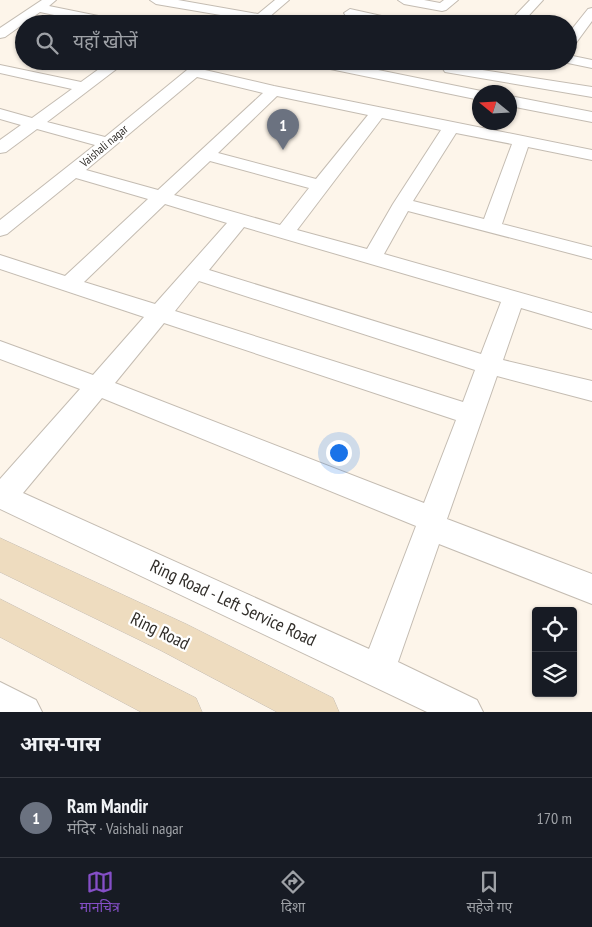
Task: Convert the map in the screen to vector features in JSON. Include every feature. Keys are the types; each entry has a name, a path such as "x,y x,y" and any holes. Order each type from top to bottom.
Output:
{"main road":[{"name":"Ring Road","path":"0,554 173,637 319,712"},
{"path":"0,617 182,712"}],"street":[{"path":"28,15 50,0"},
{"path":"156,0 228,15"},
{"path":"200,9 214,0"},
{"path":"264,15 283,0"},
{"path":"350,13 363,0"},
{"path":"404,0 442,7 452,0"},
{"path":"522,15 537,0"},
{"path":"38,8 73,15"},
{"path":"350,13 359,15"},
{"path":"577,32 591,15"},
{"path":"0,34 15,24"},
{"path":"577,40 592,39"},
{"path":"577,61 592,64"},
{"path":"0,69 84,88"},
{"path":"0,148 108,70"},
{"name":"Vaishali nagar","path":"0,230 196,70"},
{"path":"355,70 472,94"},
{"path":"439,88 449,70"},
{"path":"478,70 592,92"},
{"path":"194,72 274,91 592,155"},
{"path":"69,284 274,91"},
{"path":"517,102 592,117"},
{"path":"284,233 378,112"},
{"path":"0,114 108,143"},
{"path":"372,258 402,204 451,127"},
{"path":"491,228 522,141"},
{"path":"206,155 321,186"},
{"path":"73,172 592,322"},
{"path":"402,204 592,253"},
{"path":"1,497 240,220"},
{"path":"0,262 471,415"},
{"path":"195,273 489,366 592,392"},
{"path":"378,670 439,526 471,415 513,299"},
{"path":"0,350 97,386 592,589"},
{"name":"Ring Road - Left Service Road","path":"1,497 378,670 465,712"},
{"path":"0,699 24,712"}],"place":[{"name":"Ram Mandir","path":"283,150"}]}
